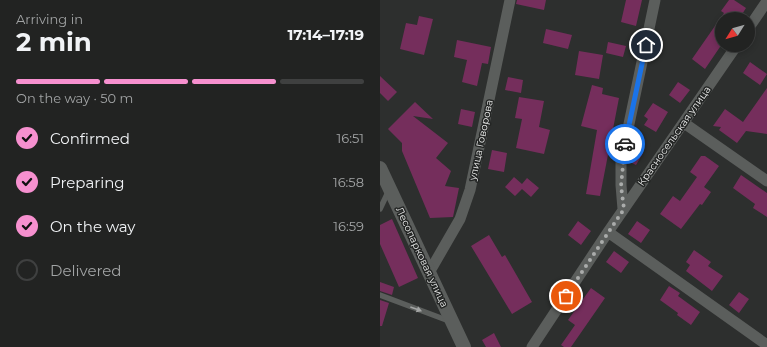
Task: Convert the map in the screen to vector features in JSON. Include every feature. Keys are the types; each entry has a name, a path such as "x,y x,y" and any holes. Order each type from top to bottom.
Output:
{"street":[{"name":"улица Говорова","path":"430,271 460,219 470,190 510,0"},
{"path":"624,209 621,186 622,162 655,0"},
{"path":"755,20 765,8"},
{"name":"Красносельская улица","path":"532,347 608,232 732,52"},
{"path":"684,123 767,181"},
{"name":"Лесопарковая улица","path":"380,168 430,271 464,347"},
{"path":"608,232 767,345"}],"lane":[{"path":"380,209 390,188"},
{"path":"380,296 453,323"}],"building":[{"path":"517,0 546,0 544,10 516,4"},
{"path":"626,0 642,0 636,26 621,22"},
{"path":"729,0 734,0 746,8 743,12 721,11"},
{"path":"419,16 433,19 424,55 400,49 406,23 417,25"},
{"path":"715,26 715,52 717,52 705,69 692,59"},
{"path":"546,29 572,35 568,49 543,43"},
{"path":"457,40 491,47 488,64 482,63 477,86 462,82 467,60 454,57"},
{"path":"608,42 626,46 623,57 606,53"},
{"path":"579,51 603,55 599,79 575,75"},
{"path":"750,62 767,74 760,85 743,73"},
{"path":"380,76 397,92 388,101 380,93"},
{"path":"508,77 523,80 521,93 505,90"},
{"path":"678,82 690,90 680,103 669,95"},
{"path":"592,85 603,88 602,94 619,98 600,196 586,194 597,130 581,126"},
{"path":"767,88 767,134 746,131 737,143 719,130 721,127 713,126 725,109 743,122"},
{"path":"519,97 544,101 539,127 550,130 544,154 516,148 522,119 515,118"},
{"path":"415,102 433,119 413,116 448,143 436,158 451,171 445,186 459,188 453,217 430,218 402,151 402,143 388,129"},
{"path":"653,103 668,112 656,132 644,125 648,119 644,116"},
{"path":"461,109 475,112 472,127 458,124"},
{"path":"633,148 643,153 636,165 628,161"},
{"path":"492,150 507,153 504,172 488,169"},
{"path":"701,156 705,156 719,166 704,187 711,192 681,229 660,214 673,196 680,201 697,177 690,172"},
{"path":"741,175 767,193 767,217 753,208 755,204 733,188"},
{"path":"514,177 522,184 527,178 539,188 531,197 522,189 515,196 505,187"},
{"path":"392,219 418,278 399,287 380,244 380,225"},
{"path":"578,221 591,231 581,245 568,235"},
{"path":"637,221 650,230 641,243 628,234"},
{"path":"489,235 502,257 505,255 532,302 512,314 471,246"},
{"path":"694,250 711,262 708,266 723,276 712,291 686,271 690,265 686,262"},
{"path":"614,251 629,262 621,273 606,262"},
{"path":"380,282 394,287 392,295 380,291"},
{"path":"669,286 680,293 678,296 700,312 691,325 660,300"},
{"path":"591,288 605,298 571,347 564,347 561,345 575,325 568,320"},
{"path":"739,292 749,299 739,313 729,305"},
{"path":"380,300 389,303 382,326 380,326"},
{"path":"494,333 501,347 486,347 482,340"}],"way so far":[{"path":"566,296 624,209 621,186 622,162 625,144"}],"route":[{"path":"625,144 646,45"}]}
